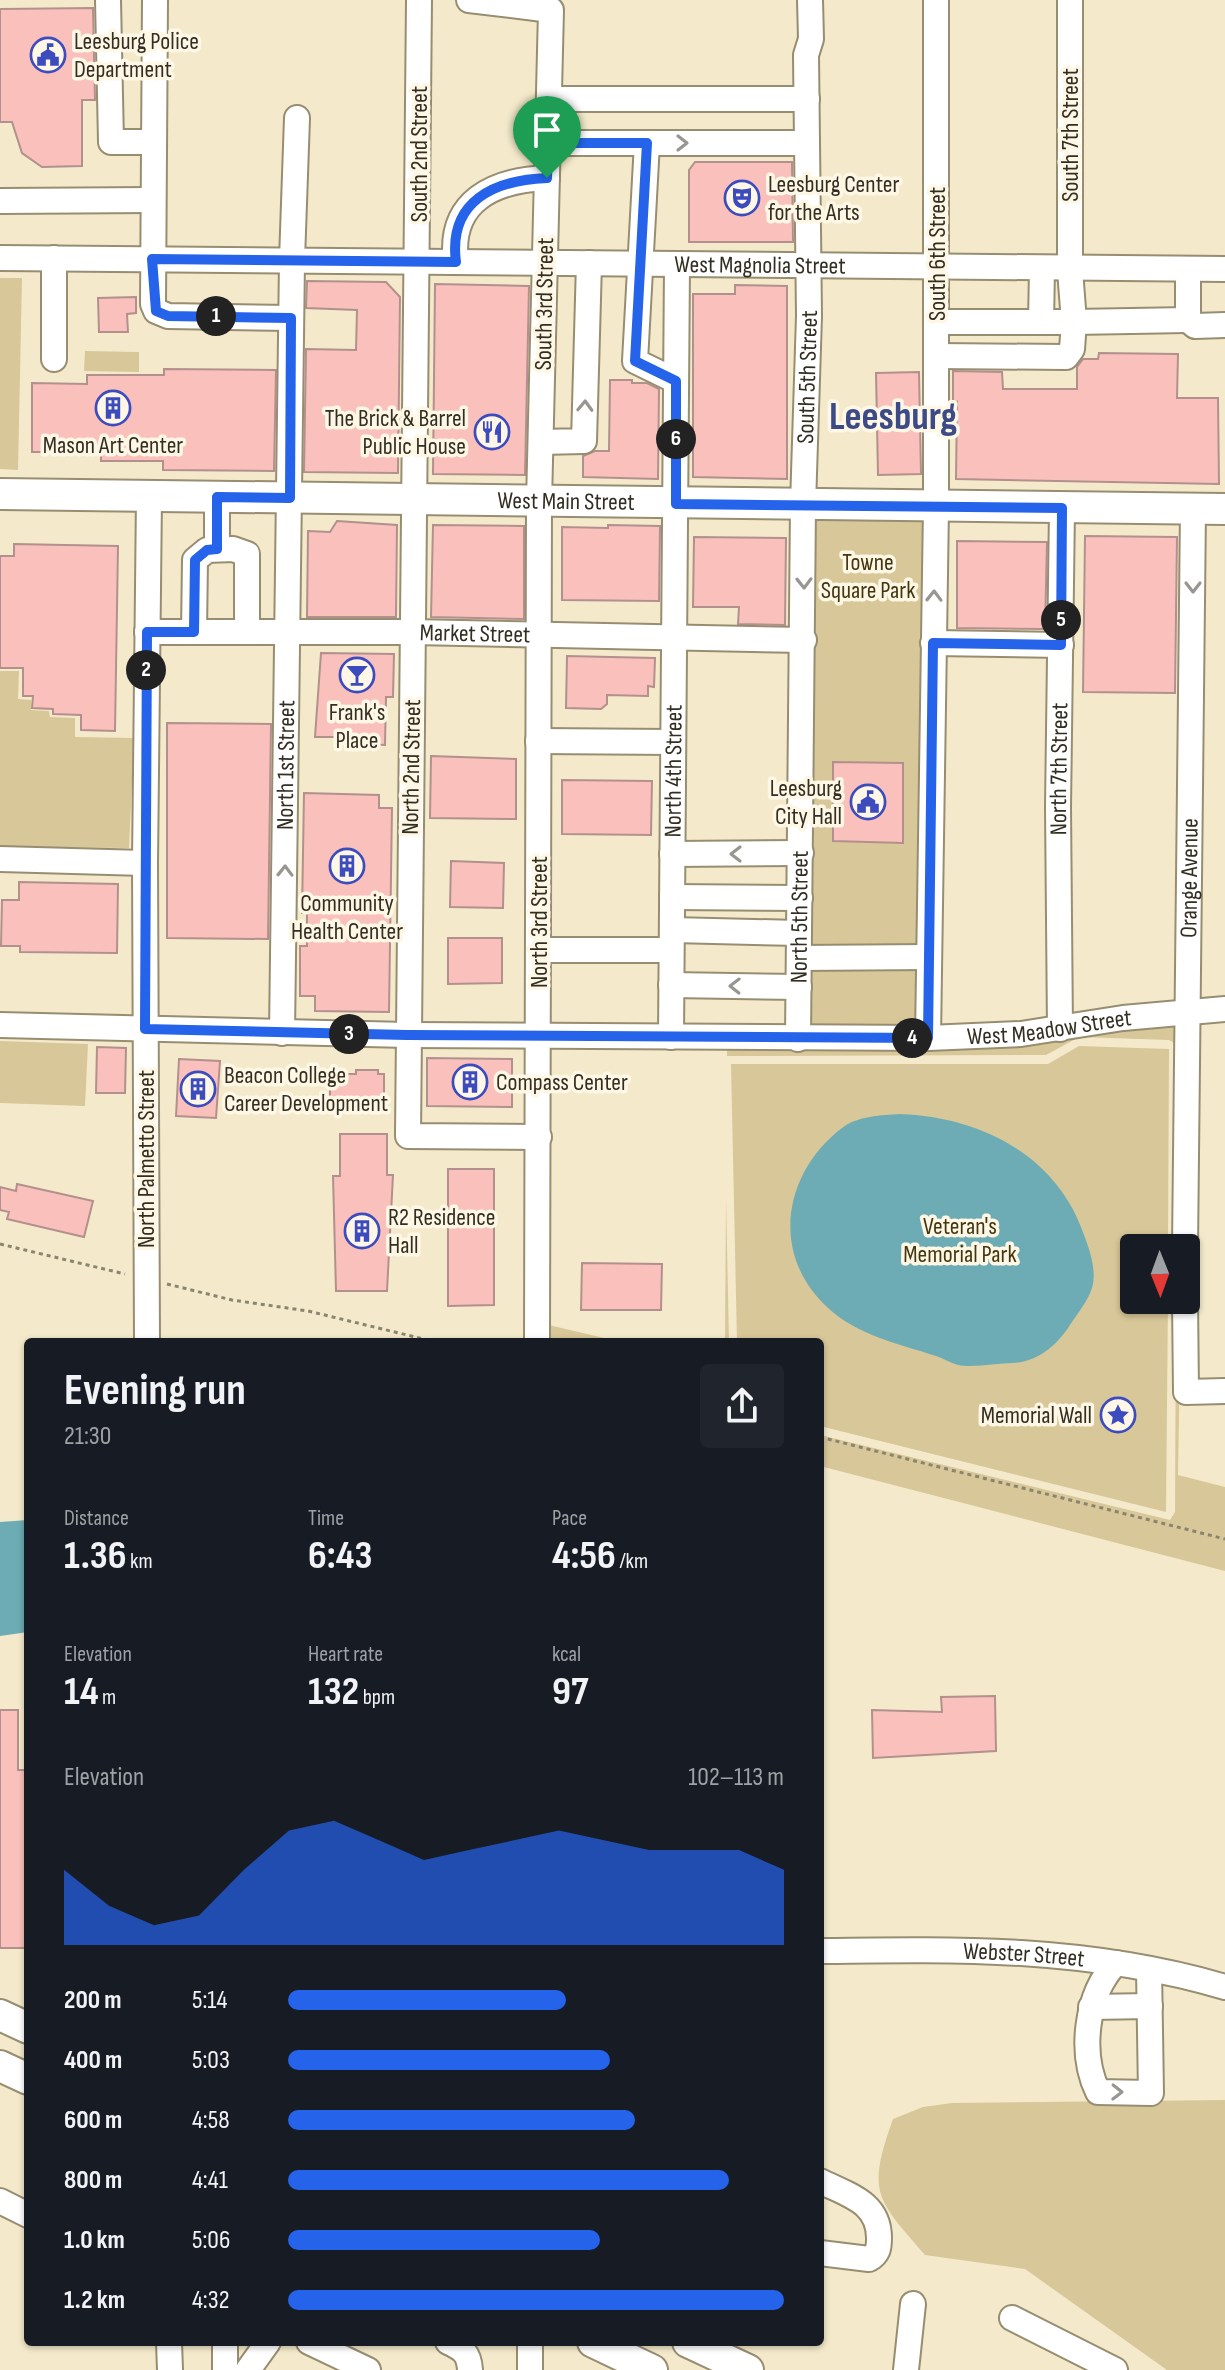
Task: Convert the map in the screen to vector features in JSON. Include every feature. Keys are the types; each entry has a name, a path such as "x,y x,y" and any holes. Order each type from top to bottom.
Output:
{"main road":[{"name":"West Main Street","path":"0,494 1225,509"},
{"path":"0,2015 24,2026"},
{"path":"0,2066 24,2077"},
{"path":"601,2346 652,2370"},
{"path":"700,2346 748,2370"}],"street":[{"path":"108,0 111,142 153,142"},
{"path":"155,0 152,259 156,311 168,316 291,318"},
{"name":"South 2nd Street","path":"416,500 419,0"},
{"name":"South 3rd Street","path":"469,0 551,10 539,502"},
{"name":"South 5th Street","path":"803,505 809,267 806,55 811,39 810,0"},
{"name":"South 6th Street","path":"928,1038 936,507 936,0"},
{"name":"South 7th Street","path":"1070,0 1070,270 1074,322"},
{"path":"549,99 807,99"},
{"name":"North 1st Street","path":"282,1033 291,318 297,118"},
{"path":"548,143 807,143"},
{"path":"647,143 635,361 676,381"},
{"path":"456,262 455,231 473,202 496,188 525,179 547,178"},
{"path":"0,201 153,200"},
{"name":"West Magnolia Street","path":"0,258 1225,269"},
{"path":"54,258 54,359"},
{"path":"541,442 584,441 589,263"},
{"name":"North 4th Street","path":"671,1037 677,265"},
{"path":"1041,322 1042,269"},
{"path":"1188,269 1188,320"},
{"path":"936,322 1188,320 1195,326 1225,325"},
{"path":"937,356 1066,357 1072,349 1074,322"},
{"name":"North Palmetto Street","path":"147,1338 145,863 149,496"},
{"path":"217,497 217,549"},
{"name":"North 2nd Street","path":"416,500 408,1136 539,1137"},
{"name":"North 3rd Street","path":"537,1338 539,502"},
{"name":"North 5th Street","path":"798,1039 803,505"},
{"name":"North 7th Street","path":"1060,1029 1058,807 1062,508"},
{"name":"Orange Avenue","path":"1185,1234 1193,509"},
{"path":"194,632 195,560 207,550 233,549 247,554 247,632"},
{"name":"Market Street","path":"147,632 413,632 804,640"},
{"path":"933,643 1061,645"},
{"path":"538,741 673,742"},
{"path":"672,854 801,853"},
{"path":"0,859 145,863"},
{"path":"672,897 800,898"},
{"path":"539,950 799,933"},
{"path":"799,958 929,957"},
{"path":"671,985 799,987"},
{"name":"West Meadow Street","path":"0,1025 540,1037 928,1038 1060,1029 1225,1009"},
{"path":"1185,1314 1188,1392 1225,1391"},
{"name":"Webster Street","path":"824,1951 1027,1951 1116,1963 1225,1987"},
{"path":"1116,1963 1101,1978 1091,2007 1098,2092 1151,2093 1149,1969"},
{"path":"1091,2007 1150,2006"},
{"path":"824,2183 865,2203 873,2211 879,2229 879,2247 869,2259 824,2253"},
{"path":"0,2201 24,2213"},
{"path":"906,2370 913,2304"},
{"path":"1012,2318 1115,2370"},
{"path":"169,2346 170,2370"},
{"path":"225,2346 225,2370"},
{"path":"248,2370 265,2346"},
{"path":"317,2346 368,2370"},
{"path":"456,2346 470,2357 470,2370"},
{"path":"530,2346 530,2370"}],"path":[{"path":"308,1311 419,1338"},
{"path":"824,1438 1225,1539"}],"green space":[{"path":"0,278 22,278 18,470 0,469"},
{"path":"85,351 139,352 139,372 84,371"},
{"name":"Towne Square Park","path":"812,517 925,521 918,1027 809,1027"},
{"path":"0,671 19,671 18,699 31,700 31,710 49,711 50,717 75,718 75,737 134,738 129,848 0,847"},
{"path":"1186,1016 1176,1044 1169,1040 1079,1037 1046,1055 727,1056 727,1039"},
{"path":"0,1041 88,1044 85,1106 0,1103"},
{"name":"Veteran's Memorial Park","path":"1079,1046 1169,1049 1168,1234 1120,1234 1120,1314 1168,1314 1166,1512 824,1427 824,1338 737,1338 731,1064 1048,1064"},
{"path":"726,1198 729,1338 725,1338"},
{"path":"1176,1314 1181,1314 1178,1475 1225,1487 1225,1571 824,1467 824,1436 1170,1520 1175,1512"},
{"path":"536,1322 604,1338 536,1338"},
{"path":"1225,2100 1225,2370 1167,2370 1025,2269 925,2255 896,2221 881,2194 880,2164 893,2119 923,2107 952,2103"}],"water":[{"path":"900,1114 959,1123 1012,1146 1035,1162 1072,1207 1090,1254 1094,1275 1092,1288 1065,1332 1039,1356 1013,1363 955,1364 878,1338 852,1325 827,1307 809,1286 797,1263 791,1239 791,1214 796,1190 807,1168 822,1146 848,1124 870,1117"},
{"path":"24,1520 24,1633 0,1636 0,1522"}],"building":[{"name":"Leesburg Police Department","path":"93,8 95,100 82,100 82,166 42,167 22,153 12,122 0,122 0,9"},
{"name":"Leesburg Center for the Arts","path":"695,162 792,162 793,242 689,242 689,170"},
{"path":"307,281 386,282 400,297 398,473 304,472 306,349 356,350 357,310 306,308"},
{"path":"435,284 529,286 525,475 433,474"},
{"path":"735,285 787,286 787,479 693,477 693,294 735,294"},
{"path":"136,297 136,313 127,314 128,332 99,332 98,298"},
{"path":"1099,353 1178,354 1177,398 1218,398 1219,484 956,479 957,402 953,404 953,371 1002,372 1003,389 1077,389 1077,367 1083,359 1098,359"},
{"path":"164,369 276,370 274,471 163,470 163,461 101,461 101,452 32,452 32,383 87,384 87,375 164,375"},
{"path":"919,372 921,474 878,475 876,373"},
{"path":"610,380 632,380 632,383 647,383 659,389 658,479 583,477 583,456 595,451 609,451"},
{"path":"337,521 397,525 396,617 307,617 308,531 330,532"},
{"path":"433,525 524,526 524,619 431,617"},
{"path":"608,525 660,526 659,601 562,600 562,527 608,528"},
{"path":"1085,536 1177,537 1175,693 1083,692"},
{"path":"694,537 786,538 785,625 738,624 739,607 693,607"},
{"path":"957,541 1047,542 1045,629 957,628"},
{"path":"14,544 118,546 115,731 81,730 81,715 53,714 53,709 32,708 33,696 23,696 23,668 0,668 0,556 14,556"},
{"path":"321,653 394,654 393,697 386,697 385,745 367,744 367,737 315,737"},
{"path":"567,656 655,658 654,687 648,686 648,696 607,695 607,704 601,709 566,708"},
{"path":"167,723 271,724 268,939 167,938"},
{"path":"431,756 516,759 516,819 430,818"},
{"name":"Leesburg City Hall","path":"833,762 903,763 903,843 833,841"},
{"path":"562,780 652,781 651,835 562,834"},
{"name":"Community Health Center","path":"304,793 379,795 379,808 392,808 389,1012 315,1011 315,996 300,996 300,946 307,946 307,913 302,913"},
{"path":"451,861 504,863 503,908 450,907"},
{"path":"19,882 118,884 117,953 20,952 20,946 1,946 2,900 19,900"},
{"path":"448,938 502,938 502,983 448,984"},
{"path":"97,1047 126,1048 125,1093 96,1093"},
{"name":"Compass Center","path":"427,1058 512,1059 512,1107 427,1106"},
{"name":"Beacon College Career Development","path":"179,1059 220,1061 216,1118 176,1116"},
{"path":"356,1070 378,1070 378,1074 384,1074 384,1100 330,1100 330,1074 356,1074"},
{"name":"R2 Residence Hall","path":"340,1134 387,1134 387,1175 393,1175 387,1291 336,1291 333,1176 340,1176"},
{"path":"448,1169 494,1169 494,1305 448,1306"},
{"path":"17,1184 93,1201 84,1237 7,1219 9,1212 0,1210 0,1187 16,1191"},
{"path":"582,1263 662,1264 661,1310 581,1310"},
{"path":"995,1696 996,1751 873,1758 872,1710 942,1712 941,1697"},
{"path":"0,1710 18,1710 18,1770 24,1770 24,1948 0,1948"}],"place":[{"name":"Leesburg Police Department","path":"48,55"},
{"name":"Leesburg Center for the Arts","path":"742,198"},
{"name":"Mason Art Center","path":"113,408"},
{"name":"The Brick & Barrel Public House","path":"492,432"},
{"name":"Frank's Place","path":"357,675"},
{"name":"Leesburg City Hall","path":"868,802"},
{"name":"Community Health Center","path":"347,866"},
{"name":"Compass Center","path":"470,1082"},
{"name":"Beacon College Career Development","path":"198,1089"},
{"name":"R2 Residence Hall","path":"362,1231"},
{"name":"Memorial Wall","path":"1118,1415"}],"district":[{"name":"Leesburg","path":"893,415"}],"route":[{"path":"548,143 647,143 635,361 676,381 676,504 1062,508 1061,645 933,643 928,1038 407,1035 145,1029 147,632 194,632 195,560 207,550 217,549 217,497 290,498 291,318 168,316 156,311 153,304 152,259 456,262 455,231 463,212 473,202 496,188 525,179 547,178 548,143"}]}
